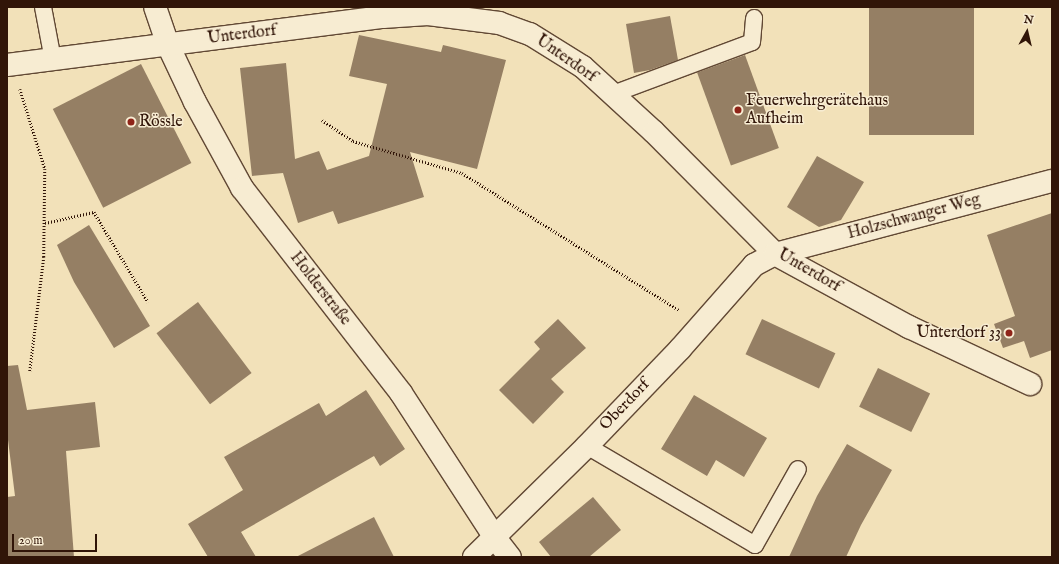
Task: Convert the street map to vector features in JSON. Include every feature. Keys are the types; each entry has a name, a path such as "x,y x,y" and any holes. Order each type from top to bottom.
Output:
{"street":[{"name":"Holderstraße","path":"155,7 168,45 242,188 401,393 494,538 510,557"},
{"name":"Unterdorf","path":"9,64 53,60 428,14 499,24 530,34 583,67 613,94 775,254 909,327 1030,384"},
{"name":"Holzschwanger Weg","path":"775,254 1052,181"},
{"name":"Oberdorf","path":"474,557 586,446 702,324 754,265 775,254"}],"lane":[{"path":"42,7 53,60"},
{"path":"613,94 752,42 754,18"},
{"path":"586,446 755,545 798,469"}],"path":[{"path":"9,64 45,169 44,258 30,371"},
{"path":"322,120 353,141 462,173 702,324"},
{"path":"45,223 94,212 148,302"}],"building":[{"path":"869,7 974,7 974,135 869,135"},
{"path":"670,16 678,60 650,70 634,73 626,24"},
{"path":"359,35 441,52 443,45 506,60 477,169 410,152 424,197 338,224 333,211 298,223 283,173 252,176 240,68 286,63 295,159 319,151 327,170 369,156 387,84 349,76"},
{"name":"Feuerwehrgerätehaus Aufheim","path":"745,55 779,148 731,165 697,72"},
{"path":"141,64 191,163 103,208 53,109"},
{"path":"817,156 864,182 841,220 819,227 787,207"},
{"path":"1052,213 1052,350 1030,358 1024,341 1003,348 994,324 1015,316 987,235"},
{"path":"89,225 150,326 114,348 74,282 57,245"},
{"path":"198,302 252,373 210,404 156,333"},
{"path":"558,319 586,348 551,379 564,392 533,424 499,390 540,349 534,342"},
{"path":"762,319 835,353 819,389 746,354"},
{"path":"18,365 27,410 95,402 100,447 66,451 74,557 7,557 7,497 15,496 7,432 7,366"},
{"path":"878,368 930,393 911,432 859,407"},
{"path":"366,390 405,449 380,466 374,456 241,532 256,557 208,557 188,524 243,490 224,457 319,403 326,416"},
{"path":"694,395 767,438 744,477 716,460 707,476 661,449"},
{"path":"847,444 892,470 861,525 846,557 789,557 817,496"},
{"path":"593,497 621,530 589,557 551,557 539,542"},
{"path":"374,517 394,557 296,557"}],"place":[{"name":"Feuerwehrgerätehaus Aufheim","path":"738,110"},
{"name":"Rössle","path":"131,122"},
{"name":"Unterdorf 33","path":"1009,333"}]}
